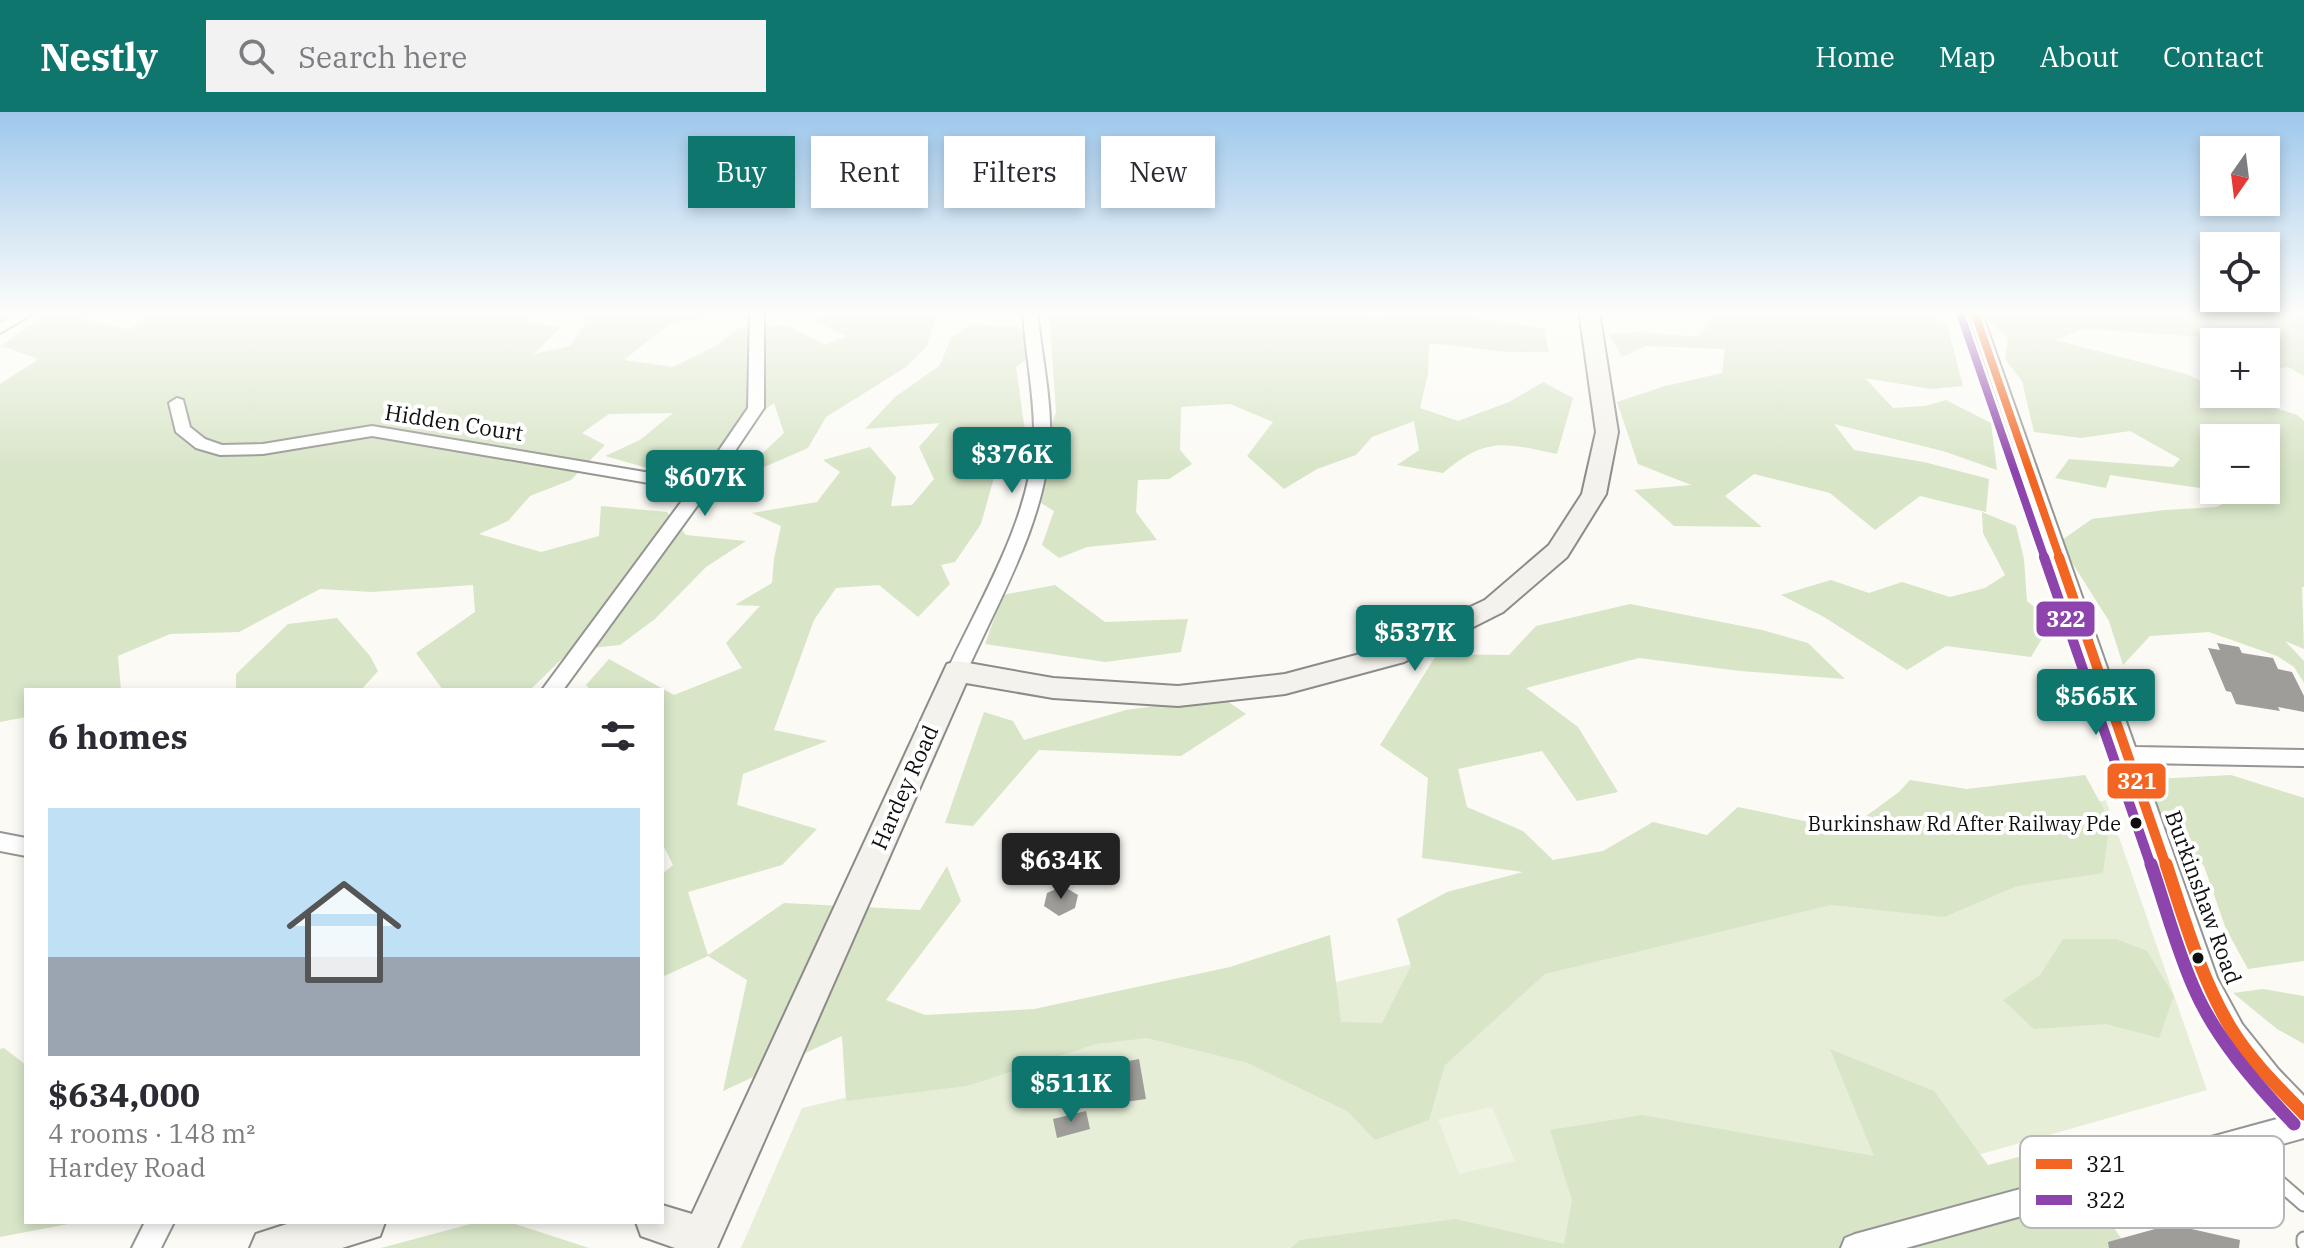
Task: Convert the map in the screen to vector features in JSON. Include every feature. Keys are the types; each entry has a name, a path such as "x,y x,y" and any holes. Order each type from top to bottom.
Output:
{"street":[{"path":"553,688 702,487 756,408 756,364"},
{"name":"Hardey Road","path":"699,1242 1021,531 1036,486 1042,437 1035,364"},
{"path":"957,671 1053,688 1178,696 1285,684 1394,655 1494,606 1558,551 1594,494 1607,432 1597,364"},
{"name":"Burkinshaw Road","path":"1992,364 2206,981 2233,1032 2269,1078 2304,1114"},
{"name":"Hidden Court","path":"177,403 182,429 203,445 232,450 261,449 348,431 372,431 702,487"},
{"path":"2126,755 2304,758"},
{"path":"0,842 24,847"},
{"path":"2267,1136 2304,1125"},
{"path":"1855,1248 2020,1203"},
{"path":"146,1248 159,1224"},
{"path":"270,1248 359,1224"},
{"path":"659,1224 699,1242"}],"lane":[{"path":"2284,1187 2304,1204"}],"green space":[{"path":"31,364 652,364 673,367 679,364 909,364 826,417 808,448 734,480 784,433 774,403 745,424 727,457 658,471 605,456 640,440 673,413 609,414 582,433 605,445 571,480 530,496 508,521 479,534 541,552 599,536 601,506 667,512 686,535 746,541 706,567 655,619 620,645 571,650 532,688 442,688 416,653 475,612 473,585 372,592 320,589 239,632 170,634 118,656 121,688 24,688 24,717 0,722 0,384"},
{"path":"1020,364 1016,367 1025,431 998,463 981,524 955,562 941,565 950,584 918,617 879,585 836,588 814,620 774,730 827,741 743,774 737,805 817,829 782,865 688,892 708,955 784,903 920,910 947,866 961,901 886,1000 925,1015 1034,1009 1230,967 1330,935 1341,1022 1382,1023 1411,966 1397,919 1447,892 1523,872 1422,858 1428,778 1380,745 1437,654 1509,655 1536,626 1630,604 1762,630 1808,643 1845,679 1740,671 1639,658 1526,688 1578,727 1618,792 1577,801 1542,751 1458,769 1467,807 1523,831 1553,860 1603,851 1653,822 1707,835 1738,807 1847,830 1899,792 1910,780 1967,789 2085,775 2110,820 2103,873 2017,886 1944,917 1831,905 1545,974 1445,1065 1429,1120 1375,1140 1347,1111 1248,1063 1147,1038 1096,1044 967,1086 846,1101 842,1036 723,1091 747,980 708,956 664,976 664,872 673,865 664,847 664,689 674,695 742,668 726,643 760,606 735,605 772,583 781,526 752,513 817,502 840,472 823,460 870,447 896,477 891,506 912,505 934,479 919,447 940,423 865,429 895,397 939,366"},
{"path":"1053,364 1428,364 1420,408 1458,421 1509,402 1543,382 1573,398 1557,454 1510,445 1472,453 1443,473 1397,465 1419,450 1414,421 1372,437 1356,455 1317,469 1284,489 1247,456 1273,422 1230,404 1181,407 1180,450 1192,464 1169,479 1138,480 1136,512 1157,540 1087,547 1059,558 1042,545 1054,511 1028,495 1056,412"},
{"path":"1723,364 1957,364 1963,386 1931,389 1865,378 1893,408 1925,406 1946,400 1991,423 1997,470 1943,451 1834,424 1854,450 1924,462 1989,479 1986,512 1920,496 1875,530 1830,493 1754,474 1725,496 1762,527 1674,526 1634,490 1691,485 1638,464 1617,402 1665,386 1722,373"},
{"path":"2009,364 2148,364 2200,380 2200,408 2276,408 2297,415 2304,421 2304,649 2285,641 2304,661 2304,683 2294,667 2277,656 2209,632 2150,636 2123,665 2109,621 2059,542 2092,519 2222,504 2280,504 2280,424 2200,424 2200,488 2110,475 2106,488 2055,478 2069,459 2173,467 2180,459 2130,431 2081,438 2034,432 2022,381"},
{"path":"2280,364 2304,364 2304,376 2288,367 2280,368"},
{"path":"1982,512 2016,526 2024,559 2027,601 2052,622 2031,657 1946,646 1907,670 1824,617 1781,595 1831,580 1869,593 1902,582 1950,597 1985,588 2005,575 1983,533"},
{"path":"1055,585 1105,622 1188,619 1181,652 1105,662 985,644 1003,595"},
{"path":"337,618 370,656 378,671 363,688 236,688 236,674 288,624"},
{"path":"609,659 661,688 589,688 586,685"},
{"path":"1221,697 1246,714 1181,756 1039,750 973,826 945,823 984,712 1013,721 1024,740 1126,710"},
{"path":"2231,775 2304,798 2304,961 2248,969 2226,929 2204,866 2155,812 2136,780"},
{"path":"2106,800 2207,1090 2045,1136 2020,1136 2020,1143 1650,1248 741,1248 802,1108"},
{"path":"2063,939 2116,939 2147,951 2174,996 2159,1038 2106,1024 2034,1029 2003,1000 2040,975"},
{"path":"2263,989 2304,996 2304,1044 2277,1029 2233,993"},
{"path":"4,1048 24,1063 24,1224 68,1224 0,1237 0,1049"},
{"path":"1830,1049 1934,1091 1988,1165 2020,1157 2020,1228 2114,1228 2128,1248 1291,1248 1300,1240 1455,1219 1564,1244 1572,1200 1550,1130 1642,1115 1874,1156"},
{"path":"1492,1107 1515,1161 1459,1174 1438,1119"},
{"path":"471,1224 515,1224 589,1248 381,1248"}],"building":[{"path":"2217,643 2239,647 2242,653 2273,658 2278,669 2292,672 2304,696 2304,712 2236,704 2231,692 2226,691 2208,648 2220,650"},
{"path":"1063,886 1078,895 1075,908 1059,916 1044,906 1047,893"},
{"path":"1139,1059 1146,1099 1089,1107 1085,1069"},
{"path":"1086,1111 1090,1129 1057,1138 1053,1119"},
{"path":"2187,1228 2240,1240 2239,1248 2109,1248 2108,1242 2155,1229"}],"transit line":[{"name":"322","path":"1978,364 2193,987 2238,1059 2294,1124"},
{"name":"321","path":"1992,364 2206,981 2233,1032 2269,1078 2304,1114"}],"place":[{"name":"Burkinshaw Rd After Railway Pde","path":"2136,823"}]}
